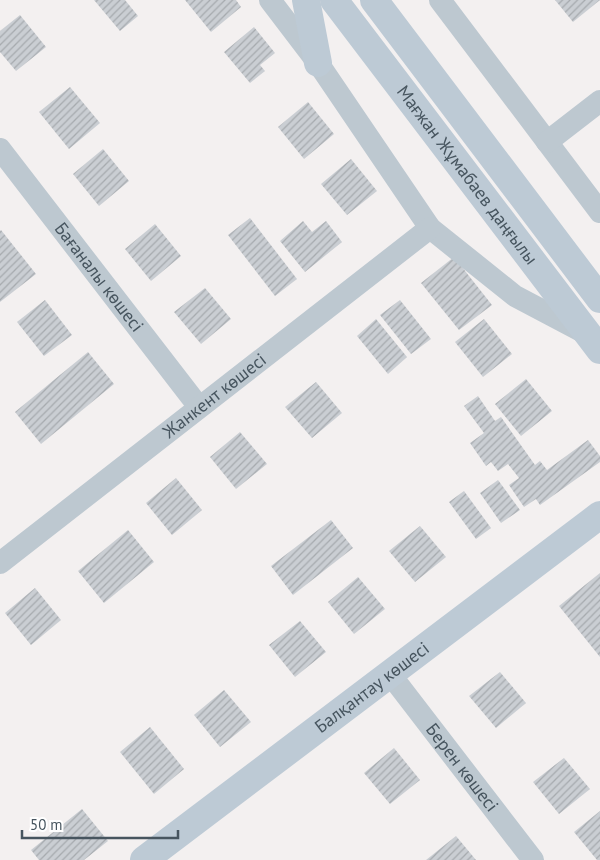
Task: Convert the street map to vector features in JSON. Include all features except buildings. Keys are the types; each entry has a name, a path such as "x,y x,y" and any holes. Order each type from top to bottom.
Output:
{"main road":[{"path":"306,0 318,63"},
{"name":"Мағжан Жұмабаев даңғылы","path":"334,0 594,342"},
{"name":"Мағжан Жұмабаев даңғылы","path":"374,0 600,299"},
{"name":"Балқантау көшесі","path":"147,859 600,515"}],"street":[{"path":"270,0 318,63 430,228 515,296 594,342"},
{"path":"440,0 600,212"},
{"path":"547,142 600,101"},
{"name":"Бағаналы көшесі","path":"0,149 199,407"},
{"name":"Жанкент көшесі","path":"0,563 430,228"},
{"name":"Берен көшесі","path":"390,674 533,860"}]}
